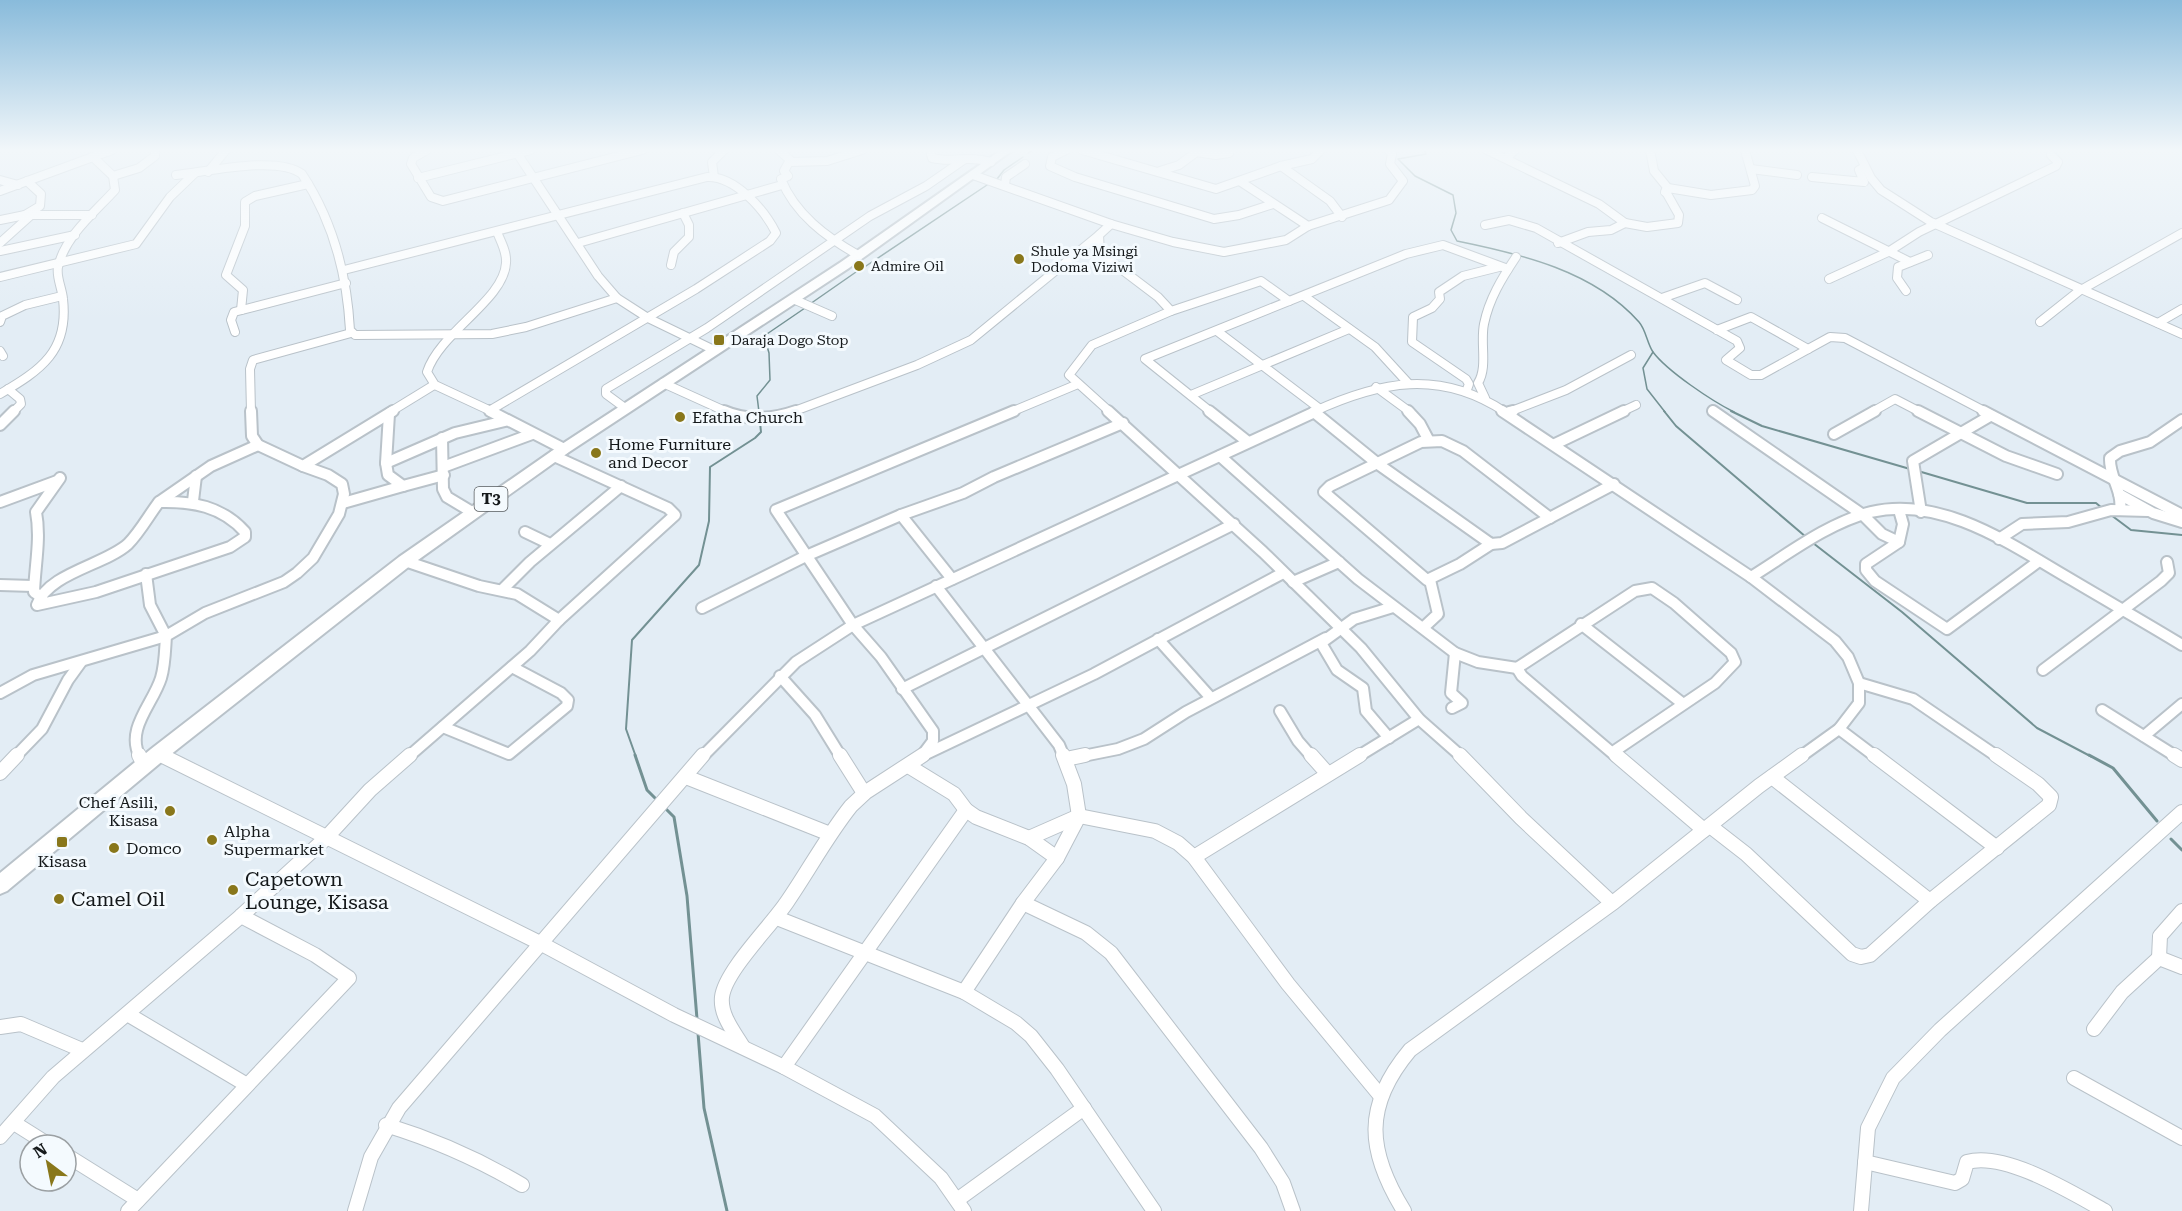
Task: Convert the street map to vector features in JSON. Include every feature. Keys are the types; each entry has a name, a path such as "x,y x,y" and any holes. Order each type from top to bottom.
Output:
{"highway":[{"name":"T3","path":"0,885 144,765 405,561 472,512 625,408 714,350 796,301 928,207"}],"street":[{"path":"0,243 38,207"},
{"path":"2,392 34,372 56,351 62,341 62,296 58,271 75,235 100,207"},
{"path":"0,277 136,244 163,207"},
{"path":"241,310 243,290 230,281 226,274 235,257 245,226 245,207"},
{"path":"320,207 344,270 351,333"},
{"path":"554,207 598,276 617,298 648,318 714,350"},
{"path":"344,270 592,207"},
{"path":"578,243 707,207"},
{"path":"489,411 648,318 773,237 775,230 768,217 757,207"},
{"path":"797,207 834,242 858,255"},
{"path":"625,408 606,394 606,388 690,338 870,216 888,207"},
{"path":"1063,207 1111,224 1173,242 1224,252 1286,240 1308,226 1371,207"},
{"path":"1173,207 1214,219 1239,215 1265,207"},
{"path":"1277,207 1308,226"},
{"path":"1335,207 1342,217"},
{"path":"1602,207 1625,223 1647,227 1676,224 1679,215 1674,207"},
{"path":"1674,207 1679,215"},
{"path":"1908,207 1936,224 2182,334"},
{"path":"1829,279 1888,252 1919,232 1972,207"},
{"path":"671,265 670,258 674,250 689,237 689,225 683,213"},
{"path":"0,220 27,215 92,215"},
{"path":"1821,218 1910,262"},
{"path":"1485,225 1500,220 1509,220 1536,228 1737,341 1740,348 1726,360 1757,376 1830,338 1845,338 2182,515"},
{"path":"1559,242 1588,232 1611,230 1625,223"},
{"path":"663,383 715,408 753,418 782,416 871,383 970,340 1111,224"},
{"path":"0,1137 53,1077 82,1050 129,1015 241,916 325,839 370,790 512,667 559,620 675,515 668,508 621,486 460,395 434,385 428,376 428,360 450,334 479,310 501,283 507,258 497,232"},
{"path":"2040,322 2082,289 2182,233"},
{"path":"0,251 75,235"},
{"path":"1100,235 1101,253 1166,302 1171,311"},
{"path":"1248,442 1145,359 1378,264 1443,245 1503,268"},
{"path":"1906,291 1899,281 1896,270 1928,255"},
{"path":"1466,392 1469,384 1466,379 1412,342 1413,317 1432,308 1440,299 1439,292 1457,279 1503,268 1516,257"},
{"path":"1485,399 1478,383 1484,374 1481,340 1485,316 1503,268"},
{"path":"1289,302 1261,281 1171,311 1092,345 1070,375 1234,524 1361,648 1419,718 1612,903"},
{"path":"1662,298 1704,282 1737,300"},
{"path":"235,332 231,316 241,310 346,283"},
{"path":"0,322 2,315 13,310 62,296"},
{"path":"1304,296 1397,367 1408,383"},
{"path":"0,693 33,673 81,663 166,636 205,613 290,578 313,558 334,525 343,503 342,484 328,475 303,466 258,444 252,436 250,369 254,360 351,333 367,336 511,330 617,298"},
{"path":"796,301 832,316"},
{"path":"2158,323 2182,309"},
{"path":"1717,330 1751,317 1808,348"},
{"path":"1191,395 1349,329"},
{"path":"1217,331 1263,365 1378,464 1491,544 1502,543 1614,484"},
{"path":"1509,412 1566,390 1631,355"},
{"path":"355,1211 367,1168 386,1125 726,729 780,676 816,647 853,625 1317,410 1376,387 1408,383 1437,384 1466,392 1509,412 1751,577 1835,641 1848,657 1859,683 1858,708 1839,729 1772,777 1612,903 1410,1050 1397,1063 1378,1094 1375,1109 1376,1148 1394,1197 1404,1211"},
{"path":"914,763 932,745 933,731 881,657 853,625 776,515 778,508 1078,384"},
{"path":"303,466 434,385"},
{"path":"1376,387 1407,409 1422,424 1429,441"},
{"path":"0,426 21,404 20,399 2,392"},
{"path":"1834,434 1895,399 2006,456 2057,474"},
{"path":"1555,444 1636,405"},
{"path":"1713,411 1757,439 1779,459 1863,515 1882,534 1899,542"},
{"path":"389,414 386,463 388,475 403,486"},
{"path":"1921,512 1913,461 1990,416"},
{"path":"2120,510 2119,494 2111,476 2109,463 2113,455 2150,442 2182,420"},
{"path":"386,463 442,438 505,421"},
{"path":"702,608 806,556 901,515 963,493 994,477 1123,423"},
{"path":"343,503 403,486 532,434"},
{"path":"442,438 443,489 447,497 472,512"},
{"path":"1491,544 1482,554 1460,562 1430,580 1425,579 1325,496 1326,489 1421,442 1442,441 1455,446 1550,518"},
{"path":"158,502 193,501 232,517 239,524 245,537 230,547 96,592 37,605 40,596 58,582 130,542 158,502 222,460 258,444"},
{"path":"1220,456 1393,607 1424,627 1455,653 1478,662 1517,668 1581,624 1643,588 1652,588 1674,603 1735,658 1735,662 1715,683 1682,703 1613,752"},
{"path":"193,501 196,476"},
{"path":"0,502 59,480 36,512 40,532 34,552 33,583 34,592 40,596"},
{"path":"502,590 550,544 592,513 621,486"},
{"path":"2119,494 2148,511 2182,522"},
{"path":"1899,510 1904,524 1899,542 1866,564 1866,570 1875,582 1947,629 2039,561"},
{"path":"1751,577 1796,550 1863,515 1899,510 1921,512 1958,520 1999,538 2182,645"},
{"path":"1999,538 2022,524 2068,522 2120,510 2148,511"},
{"path":"901,515 952,579"},
{"path":"902,689 1234,524"},
{"path":"525,532 550,544"},
{"path":"405,561 479,586 517,594 559,620"},
{"path":"1293,582 1339,562"},
{"path":"2043,670 2169,573 2167,562"},
{"path":"743,1047 723,1010 722,995 730,978 777,918 830,834 864,793 914,763 1283,573"},
{"path":"144,765 135,752 133,738 161,678 166,636 150,604 146,574"},
{"path":"1424,627 1438,614 1430,580"},
{"path":"0,585 58,582"},
{"path":"936,586 1059,745 1074,784 1079,816 1058,858 1023,903 964,992"},
{"path":"1066,759 1131,745 1211,698 1376,610 1393,607"},
{"path":"1581,624 1682,703"},
{"path":"1326,638 1321,643 1325,653 1337,670 1363,688 1368,713 1389,738"},
{"path":"1158,639 1211,698"},
{"path":"1452,708 1462,703 1451,693 1455,653"},
{"path":"0,773 42,729 68,680 81,663"},
{"path":"443,727 510,754 567,706 568,700 561,693 512,667"},
{"path":"1517,668 1522,676 1613,752 1707,828 1746,854 1852,954 1862,957 1870,955 1930,901 2049,805 2051,797 1913,699 1859,683"},
{"path":"780,676 815,715 864,793"},
{"path":"2144,736 2182,704"},
{"path":"2102,710 2182,760"},
{"path":"1280,711 1298,741 1328,774"},
{"path":"1194,856 1419,718"},
{"path":"1839,729 1997,848"},
{"path":"158,754 325,839 540,943 688,1022 784,1067 875,1116 941,1178 960,1206 1084,1108"},
{"path":"914,763 954,794 966,810 976,817 1029,838 1058,858"},
{"path":"686,777 830,834"},
{"path":"1772,777 1930,901"},
{"path":"784,1067 966,810"},
{"path":"1861,1211 1868,1128 1883,1093 1904,1066 1940,1030 2182,812"},
{"path":"1029,838 1079,816 1155,831 1178,843 1194,856 1288,984 1378,1094"},
{"path":"1023,903 1086,933 1111,953 1261,1148 1283,1183 1293,1211"},
{"path":"2159,958 2158,937 2182,911"},
{"path":"78,1164 133,1205 350,978 324,960 241,916"},
{"path":"777,918 863,954 964,992 1016,1023 1031,1036 1057,1069 1154,1211"},
{"path":"2159,958 2182,967"},
{"path":"2094,1029 2122,992 2159,958"},
{"path":"129,1015 247,1085"},
{"path":"0,1028 21,1024 82,1050"},
{"path":"2074,1078 2182,1138"},
{"path":"14,1123 30,1133"},
{"path":"386,1125 433,1139 486,1163 522,1185"},
{"path":"1864,1162 1895,1167 1954,1183 1962,1179 1967,1162 1977,1160 2031,1171 2105,1211"}],"waterway":[{"path":"863,268 955,207"},
{"path":"1455,207 1456,213 1451,230 1457,241 1531,259 1579,277 1621,304 1639,322 1653,352"},
{"path":"810,304 856,272"},
{"path":"759,412 757,396 770,380 769,353 764,336 805,308"},
{"path":"1653,352 1668,368 1702,393 1734,412"},
{"path":"1653,352 1643,368 1647,389 1665,412"},
{"path":"1664,411 1676,426 1806,537"},
{"path":"1731,411 1762,426 1910,469"},
{"path":"636,757 626,729 632,640 699,565 709,521 710,467 755,438 761,432 760,422"},
{"path":"1918,471 2027,503 2096,503 2102,508"},
{"path":"2111,515 2131,530 2182,535"},
{"path":"1813,543 1902,612 2037,728 2092,757"},
{"path":"635,755 647,790 657,800"},
{"path":"2089,755 2113,768 2157,821"},
{"path":"665,808 674,817 687,896 697,1019"},
{"path":"2171,839 2182,850"},
{"path":"698,1033 704,1108 727,1211"}],"place":[{"name":"Shule ya Msingi Dodoma Viziwi","path":"1019,259"},
{"name":"Admire Oil","path":"859,266"},
{"name":"Daraja Dogo Stop","path":"719,340"},
{"name":"Efatha Church","path":"680,417"},
{"name":"Home Furniture and Decor","path":"596,453"},
{"name":"Chef Asili, Kisasa","path":"170,811"},
{"name":"Alpha Supermarket","path":"212,840"},
{"name":"Kisasa","path":"62,842"},
{"name":"Domco","path":"114,848"},
{"name":"Capetown Lounge, Kisasa","path":"233,890"},
{"name":"Camel Oil","path":"59,899"}]}
